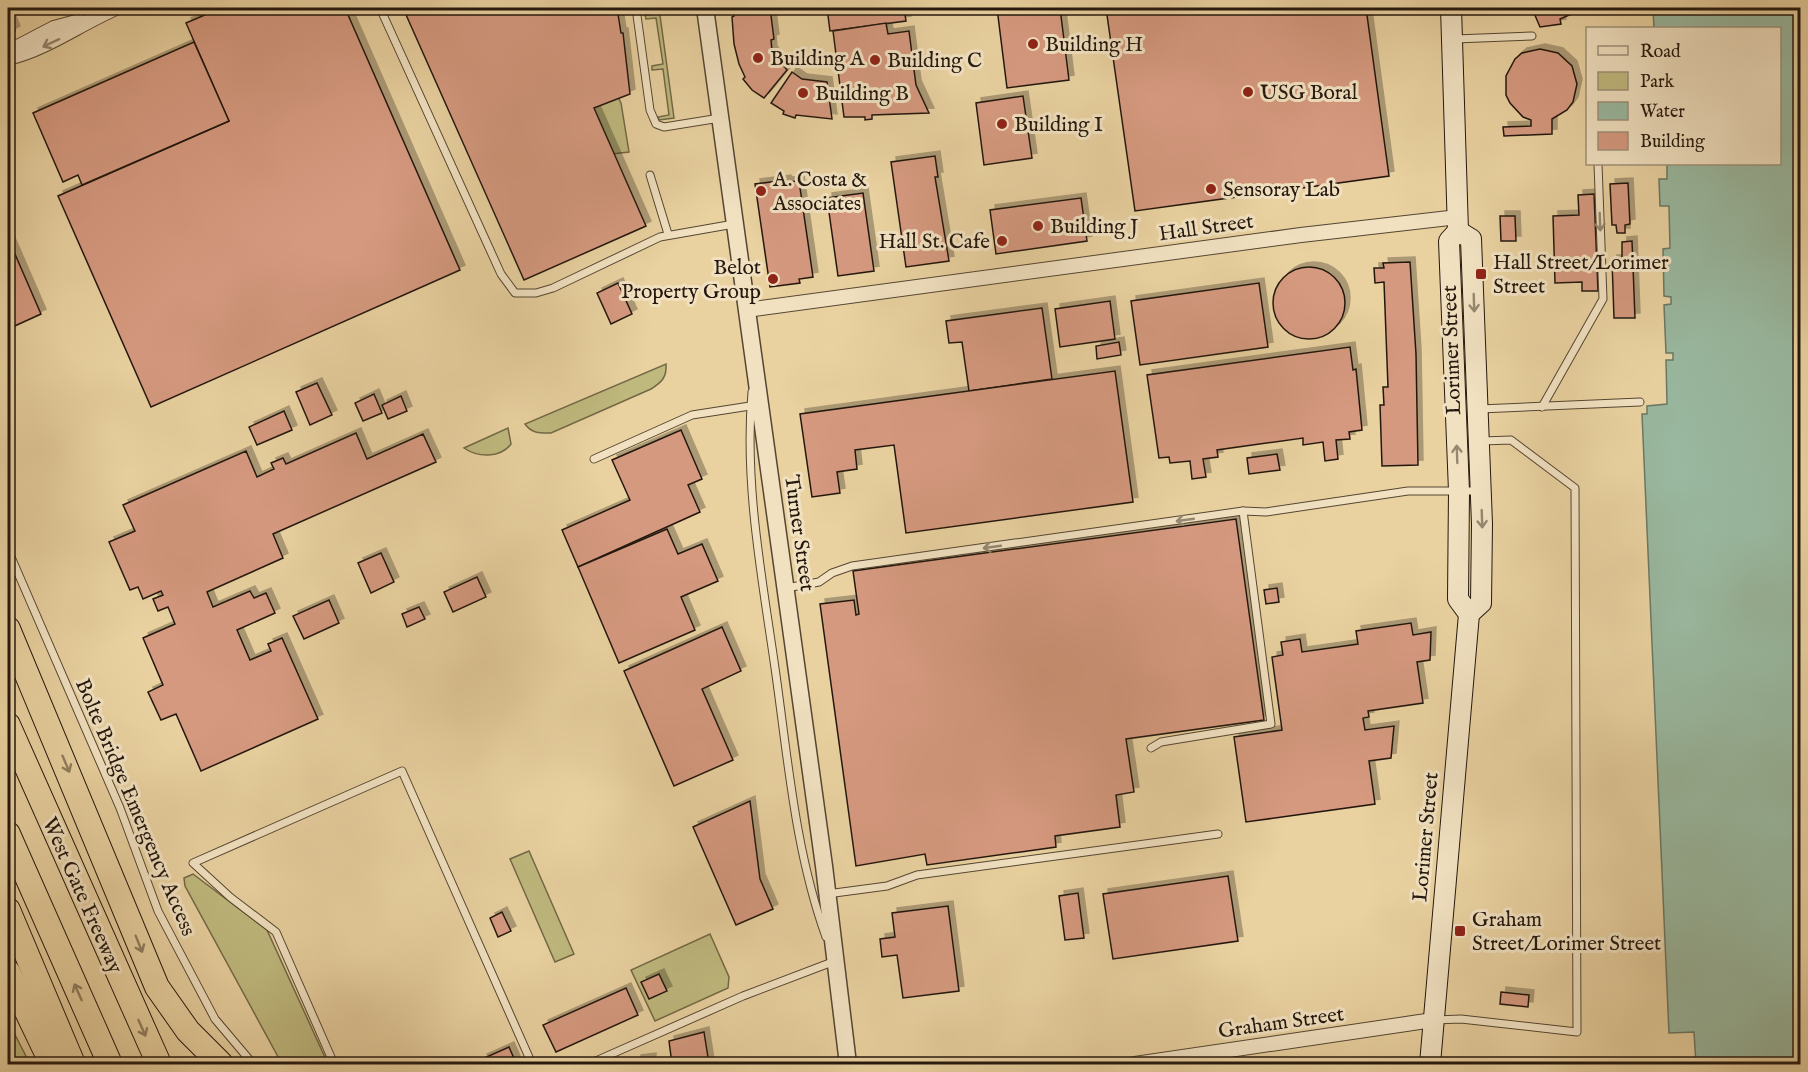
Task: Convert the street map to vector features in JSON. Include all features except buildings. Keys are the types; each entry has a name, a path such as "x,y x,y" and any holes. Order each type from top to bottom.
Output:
{"highway":[{"path":"8,629 157,987 188,1031 221,1065"},
{"name":"West Gate Freeway","path":"8,725 159,1065"},
{"name":"West Gate Freeway","path":"8,834 110,1065"},
{"path":"8,910 73,1065"},
{"path":"8,972 52,1065"}],"main road":[{"name":"Lorimer Street","path":"1430,1065 1469,614 1458,599 1459,491 1449,241 1458,224 1451,8"},
{"name":"Lorimer Street","path":"1458,224 1471,239 1481,491 1481,603 1469,614"}],"street":[{"path":"8,58 28,53 59,39 91,19 116,8"},
{"name":"Turner Street","path":"705,8 827,894 848,1065"},
{"path":"8,52 54,28 91,19"},
{"name":"Hall Street","path":"746,310 1282,237 1458,224"},
{"name":"Graham Street","path":"1135,1065 1433,1020"}],"lane":[{"path":"380,8 501,274 515,293 536,293 552,288 668,234 735,224"},
{"path":"636,8 650,110 656,124 664,127 720,118"},
{"path":"1452,40 1532,36"},
{"path":"1542,407 1604,299 1598,165"},
{"path":"650,175 668,234"},
{"path":"589,1065 743,996 835,961 811,891 799,837 751,492 748,457 754,367"},
{"path":"1478,409 1640,402"},
{"path":"594,459 692,415 750,406"},
{"path":"1433,1020 1461,1019 1577,1032 1575,488 1511,440 1479,441"},
{"path":"785,589 819,582 832,573 852,566 1243,511 1266,512 1408,491 1481,491"},
{"path":"1151,748 1161,742 1271,724 1243,511"},
{"name":"Bolte Bridge Emergency Access","path":"8,550 120,808 158,911 215,1019 253,1065"},
{"path":"334,1065 276,932 230,897 193,863 402,771 532,1065"},
{"path":"827,894 887,886 917,875 1218,834"}],"green space":[{"path":"655,8 659,8 674,118 659,120 658,117 669,115 663,69 652,70 652,66 663,64 656,18 646,19 645,15 656,14"},
{"path":"618,97 629,152 612,154 592,108"},
{"path":"666,364 663,379 651,389 551,433 534,431 525,424"},
{"path":"508,428 511,444 501,452 482,455 464,448"},
{"path":"529,851 574,954 555,962 510,859"},
{"path":"193,874 267,930 328,1064 282,1064 185,886 184,878"},
{"path":"710,934 729,977 728,988 655,1021 631,970"},
{"path":"8,1021 30,1064 8,1064"}],"water":[{"path":"1653,8 1800,8 1800,1064 1696,1064 1694,1032 1669,1033 1642,414 1647,414 1647,406 1667,404 1666,360 1673,360 1673,353 1666,353 1664,305 1671,304 1671,297 1664,296 1663,249 1670,248 1669,206 1660,206 1659,179 1667,179 1667,165 1781,165 1781,27 1654,27"}],"place":[{"name":"Building H","path":"1033,44"},
{"name":"Building A","path":"758,58"},
{"name":"Building C","path":"875,60"},
{"name":"USG Boral","path":"1248,92"},
{"name":"Building B","path":"803,93"},
{"name":"Building I","path":"1002,124"},
{"name":"Sensoray Lab","path":"1211,189"},
{"name":"A. Costa & Associates","path":"761,191"},
{"name":"Building J","path":"1038,226"},
{"name":"Hall St. Cafe","path":"1002,241"},
{"name":"Hall Street/Lorimer Street","path":"1481,274"},
{"name":"Belot Property Group","path":"773,279"},
{"name":"Graham Street/Lorimer Street","path":"1460,931"}]}
